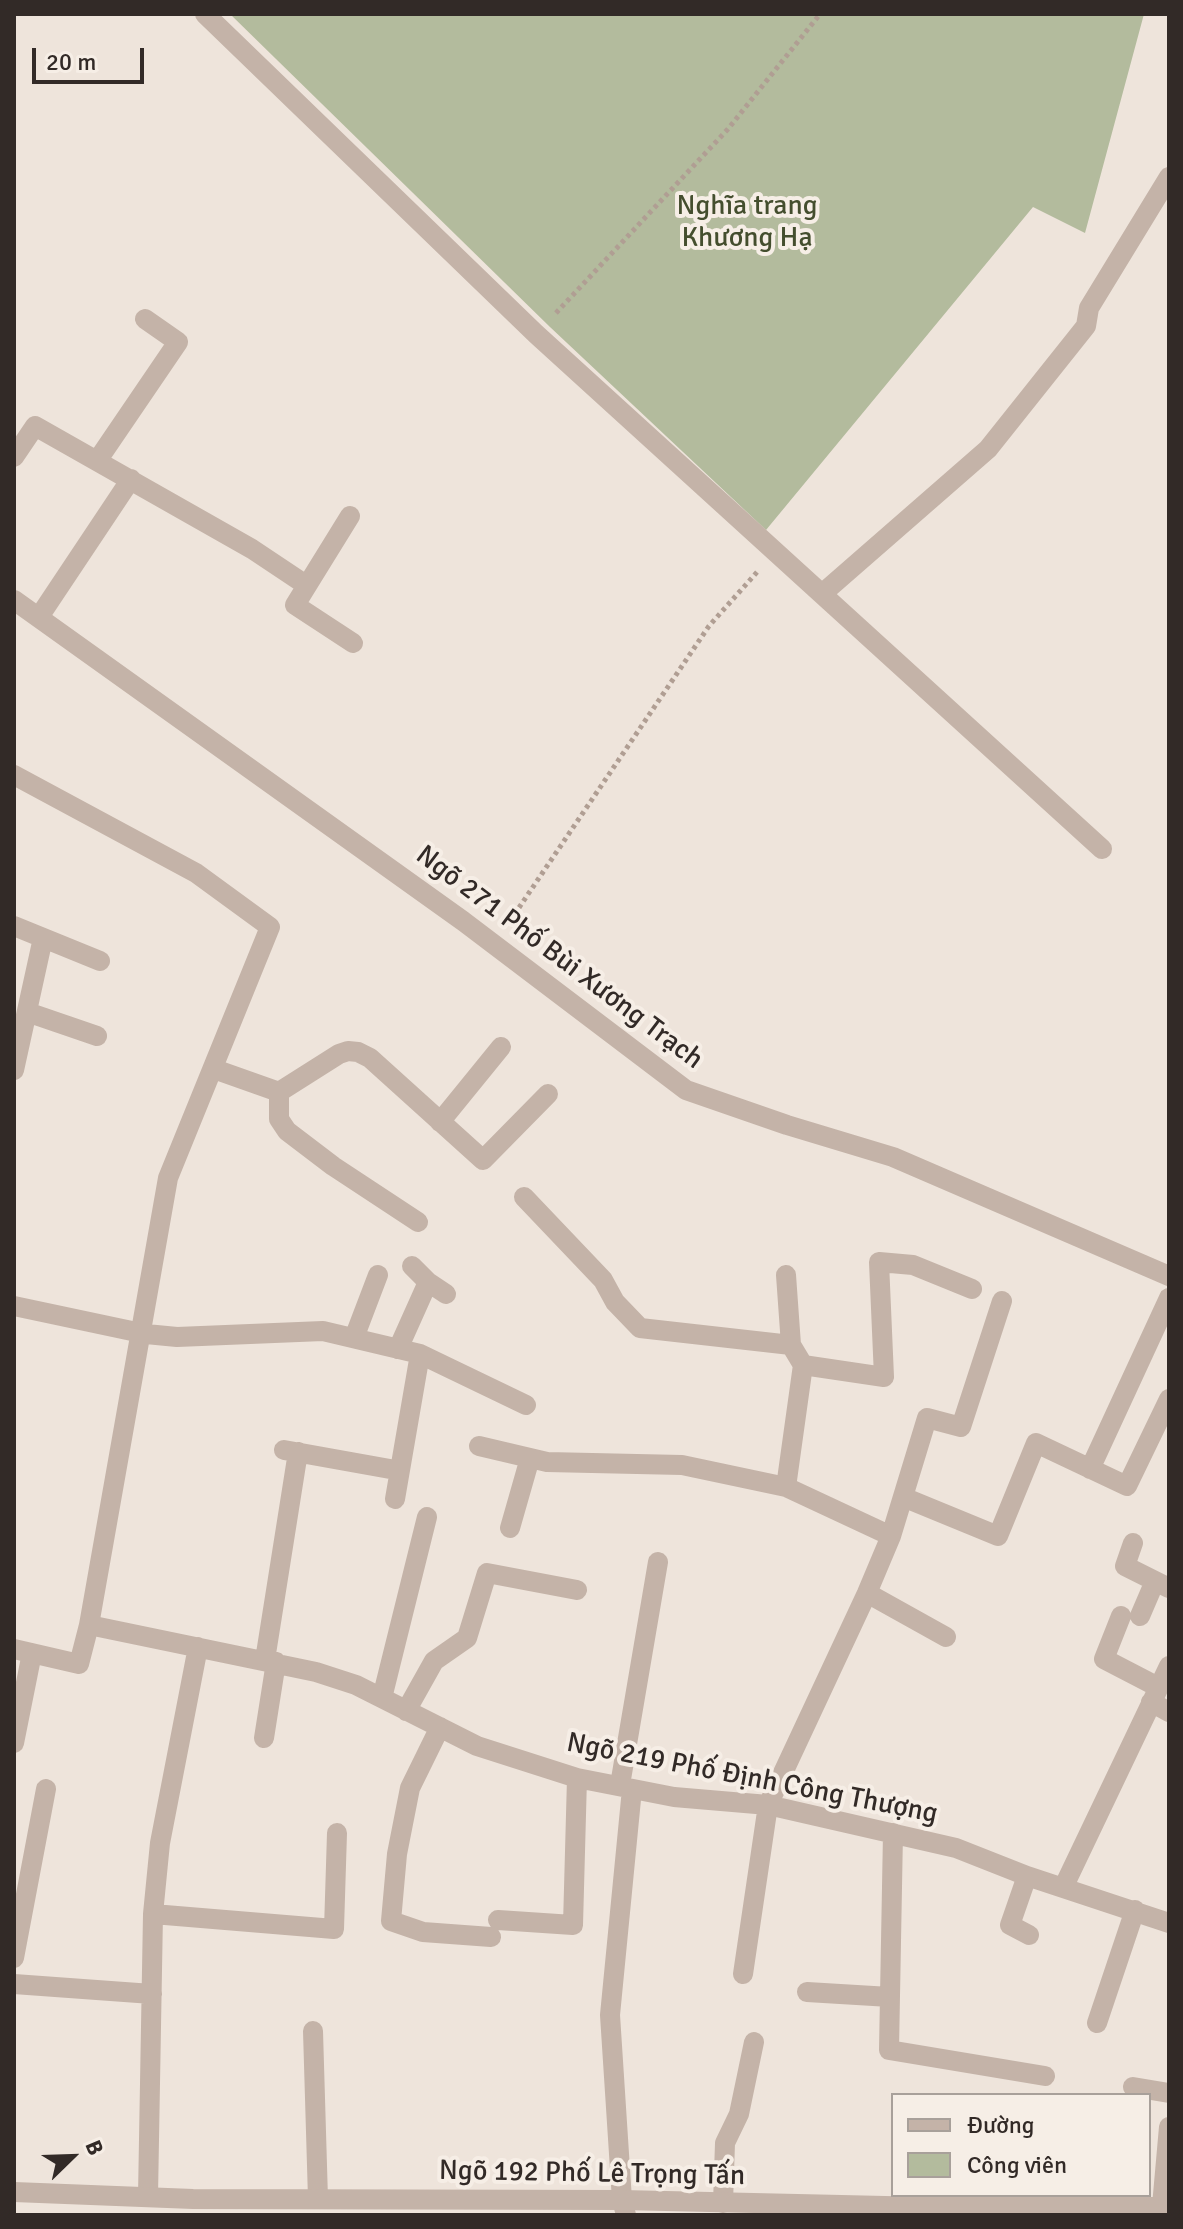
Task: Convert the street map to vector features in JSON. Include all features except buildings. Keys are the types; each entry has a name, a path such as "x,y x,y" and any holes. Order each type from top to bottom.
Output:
{"street":[{"path":"205,14 536,334 1102,849"},
{"path":"823,593 988,449 1086,326 1089,308 1169,177"},
{"path":"97,461 178,342 145,319"},
{"path":"14,457 35,426 252,549 306,585"},
{"path":"39,617 131,479"},
{"path":"350,516 295,605 353,643"},
{"name":"Ngõ 271 Phố Bùi Xương Trạch","path":"14,600 305,806 686,1090 893,1157 1169,1276"},
{"path":"14,775 196,873 270,927 168,1178 89,1625 79,1664 23,1651 14,1743"},
{"path":"14,926 100,961"},
{"path":"14,1070 16,1048 43,938"},
{"path":"27,1012 97,1036"},
{"path":"440,1122 501,1047"},
{"path":"279,1092 339,1054 358,1052 370,1058 483,1160 548,1094"},
{"path":"214,1069 279,1092"},
{"path":"279,1092 279,1119 287,1131 333,1166 418,1222"},
{"path":"524,1197 603,1280 615,1302 640,1328 791,1345"},
{"path":"803,1365 884,1377 879,1262 913,1265 972,1289"},
{"path":"412,1266 446,1294"},
{"path":"354,1338 378,1275"},
{"path":"786,1275 791,1345 803,1365 786,1487"},
{"path":"398,1349 428,1282"},
{"path":"1090,1469 1169,1298"},
{"path":"743,1974 768,1805 891,1536 927,1418 961,1427 1002,1301"},
{"path":"14,1306 140,1333 177,1337 323,1331 420,1354 526,1405"},
{"path":"395,1499 420,1354"},
{"path":"903,1497 998,1536 1036,1443 1127,1486 1169,1399"},
{"path":"479,1446 547,1462 682,1465 786,1487 891,1536"},
{"path":"264,1738 291,1451 390,1469"},
{"path":"510,1528 530,1458"},
{"path":"382,1698 427,1517"},
{"path":"1133,1543 1125,1566 1162,1584 1130,1616 1104,1659 1159,1700"},
{"path":"624,2207 610,2015 626,1787 658,1562"},
{"path":"406,1711 434,1661 467,1638 487,1573 577,1590"},
{"path":"867,1593 946,1637"},
{"name":"Ngõ 219 Phố Định Công Thượng","path":"89,1625 270,1661 356,1685 477,1746 577,1778 674,1797 768,1805 956,1848 1027,1876 1169,1923"},
{"path":"148,2196 153,1914 160,1843 198,1647"},
{"path":"1064,1886 1159,1700 1169,1666"},
{"path":"440,1727 410,1788 397,1854 391,1921 423,1932 573,1925 577,1778"},
{"path":"15,1944 46,1789"},
{"path":"153,1914 334,1929 337,1833"},
{"path":"893,1833 889,2050 1045,2076"},
{"path":"1027,1876 1010,1925 1029,1935"},
{"path":"1097,2023 1135,1910"},
{"path":"14,1984 152,1994"},
{"path":"807,1992 890,1997"},
{"path":"313,2031 318,2199"},
{"path":"723,2203 725,2143 739,2114 754,2042"},
{"path":"1133,2087 1169,2093"},
{"path":"1166,2206 1169,2127"},
{"name":"Ngõ 192 Phố Lê Trọng Tấn","path":"14,2192 193,2199 624,2207 723,2203 813,2210 1166,2206"}],"path":[{"path":"536,334 728,129 820,14"},
{"path":"494,944 709,626 775,553"}],"green space":[{"name":"Nghĩa trang Khương Hạ","path":"230,14 1144,14 1085,233 1033,207 766,530 550,327"}]}
